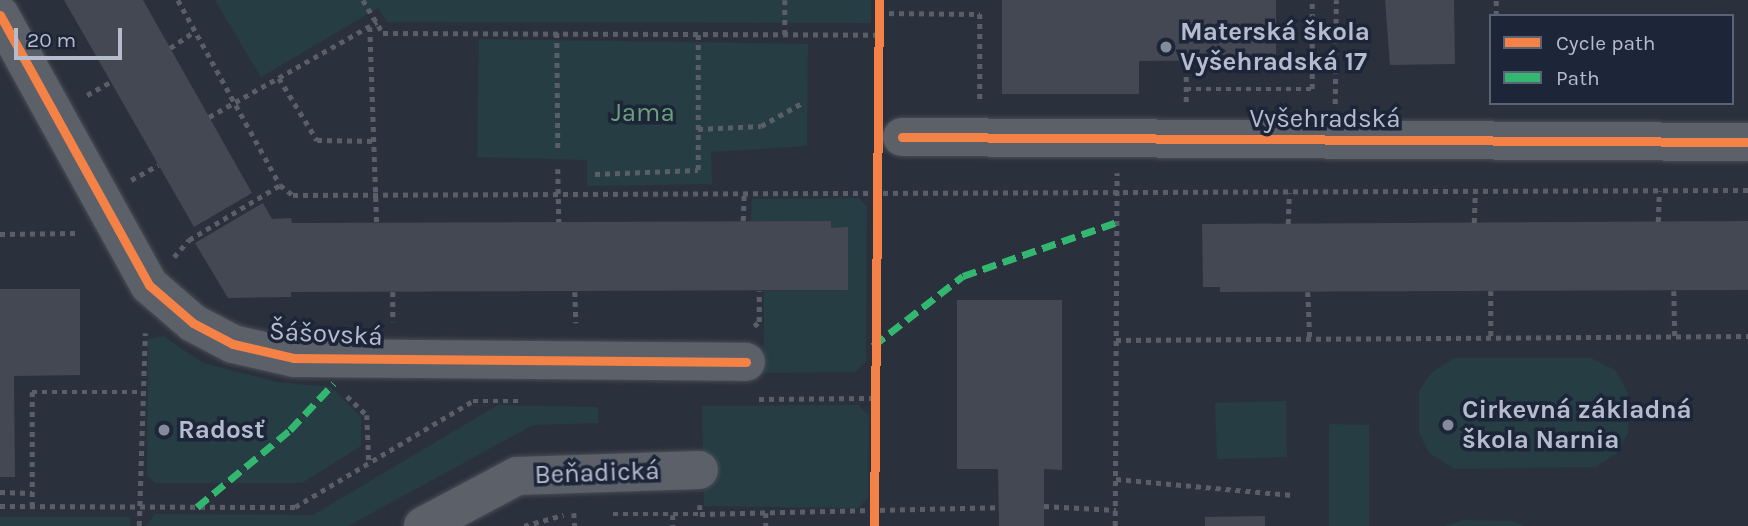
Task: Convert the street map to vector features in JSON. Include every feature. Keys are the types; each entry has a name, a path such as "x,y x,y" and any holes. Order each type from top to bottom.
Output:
{"street":[{"name":"Šášovská","path":"0,15 149,285 207,332 233,344 283,357 746,348"},
{"name":"Vyšehradská","path":"886,135 980,138 1748,142"},
{"name":"Beňadická","path":"423,526 517,476 699,470"}],"path":[{"path":"178,0 280,185 293,195 1748,190"},
{"path":"363,0 383,33 879,35"},
{"path":"785,0 785,35"},
{"path":"874,526 876,193 886,135 879,0"},
{"path":"1186,89 1312,89 1312,0"},
{"path":"1335,140 1336,0"},
{"path":"879,13 981,14 980,138"},
{"path":"209,117 377,22"},
{"path":"370,27 377,223"},
{"path":"170,48 196,31"},
{"path":"557,33 558,148"},
{"path":"595,174 698,170 698,34"},
{"path":"279,78 317,140 376,141"},
{"path":"75,102 110,82"},
{"path":"698,130 761,126 802,103"},
{"path":"1115,526 1118,139"},
{"path":"122,186 158,165"},
{"path":"558,169 559,222"},
{"path":"139,526 141,391 149,285 189,240 280,185"},
{"path":"1658,222 1659,191"},
{"path":"1474,223 1475,192"},
{"path":"1289,193 1289,224"},
{"path":"743,221 744,194"},
{"path":"0,234 81,233"},
{"path":"746,348 759,322 759,291"},
{"path":"1491,291 1491,338"},
{"path":"1674,291 1675,337"},
{"path":"393,292 393,334"},
{"path":"575,292 576,334"},
{"path":"1308,292 1310,339"},
{"path":"1116,340 1748,336"},
{"path":"32,507 32,392 141,391"},
{"path":"749,399 873,398"},
{"path":"0,506 295,507 473,401 528,401"},
{"path":"699,470 700,514"},
{"path":"1116,479 1292,495"},
{"path":"0,492 32,493"},
{"path":"1044,506 1115,510"},
{"path":"599,513 673,515 998,508"},
{"path":"524,526 574,513 586,513"},
{"path":"574,513 575,526"},
{"path":"766,513 766,526"},
{"path":"673,515 673,526"}],"green space":[{"path":"215,0 871,0 871,23 387,22 378,8 261,77"},
{"name":"Jama","path":"479,39 808,44 807,146 711,152 712,184 587,186 587,160 477,157"},
{"path":"859,198 867,207 866,362 855,372 764,373 764,291 848,290 848,228 831,228 831,222 751,222 752,199"},
{"path":"163,336 203,363 277,382 331,387 361,417 361,446 302,483 155,483 147,476 148,340"},
{"path":"1454,358 1591,358 1615,370 1628,393 1628,433 1616,454 1595,467 1454,469 1429,453 1419,433 1419,391 1431,373"},
{"path":"1286,401 1287,457 1217,459 1215,403"},
{"path":"498,405 598,407 598,423 533,425 348,526 146,526 155,514 313,515"},
{"path":"858,405 869,416 868,498 858,508 704,506 702,406"},
{"path":"1329,424 1369,425 1369,526 1329,526"},
{"path":"0,517 130,517 130,526 0,526"},
{"path":"1464,520 1512,521 1524,526 1444,526"}],"building":[{"path":"64,0 143,0 252,193 194,227"},
{"path":"1002,0 1276,0 1276,60 1139,61 1139,94 1002,94"},
{"path":"1385,0 1454,0 1455,64 1390,65"},
{"path":"263,203 272,219 291,218 292,223 831,221 831,228 848,227 848,290 291,292 291,297 228,298 195,243"},
{"path":"1748,221 1748,290 1220,292 1220,287 1203,287 1202,224"},
{"path":"0,289 80,289 80,375 14,376 15,477 0,477"},
{"path":"957,300 1062,300 1062,470 1044,469 1044,526 999,526 998,469 957,469"},
{"path":"1265,516 1265,526 1205,526 1205,517"}],"marked path":[{"path":"873,346 963,276 1117,222"},
{"path":"197,507 290,430 334,383"}],"cycle path":[{"path":"874,526 879,0"},
{"path":"0,15 149,285 193,323 233,344 294,358 746,362"},
{"path":"902,137 1748,142"}],"place":[{"name":"Materská škola Vyšehradská 17","path":"1166,47"},
{"name":"Cirkevná základná škola Narnia","path":"1448,425"},
{"name":"Radosť","path":"164,430"}]}
